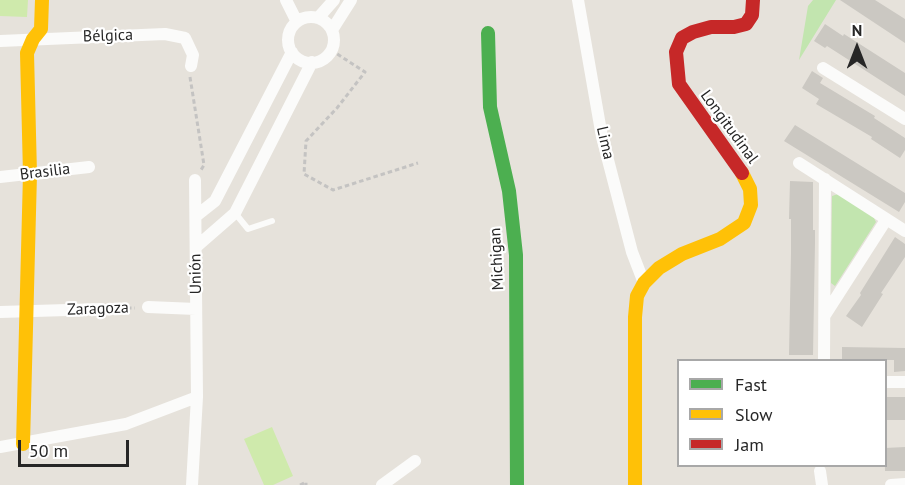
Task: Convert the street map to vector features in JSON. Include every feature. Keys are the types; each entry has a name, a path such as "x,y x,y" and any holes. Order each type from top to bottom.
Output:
{"street":[{"path":"23,444 30,174 27,53 33,39 41,29 42,0"},
{"path":"286,0 297,22"},
{"path":"318,18 334,0"},
{"path":"332,30 351,0"},
{"name":"Lima","path":"578,0 602,138 632,252 644,283"},
{"name":"Longitudinal","path":"644,283 659,268 720,239 744,223 751,205 750,189 741,171 679,84 676,52 682,38 693,32 711,27 734,27 746,24 752,15 753,0"},
{"path":"307,17 318,18 332,30 334,43 329,54 319,62 306,63 294,56 288,45 289,32 297,22 307,17"},
{"name":"Michigan","path":"488,33 490,107 509,191 516,255 517,485"},
{"name":"Bélgica","path":"0,41 165,34 185,38 193,55 191,66"},
{"path":"196,216 215,201 292,52"},
{"path":"196,247 235,213 312,62"},
{"path":"823,68 905,119"},
{"path":"243,147 264,157"},
{"path":"799,163 905,231"},
{"name":"Brasilia","path":"0,177 89,167"},
{"path":"824,359 825,179"},
{"name":"Unión","path":"192,485 197,397 195,180"},
{"path":"215,201 235,213"},
{"path":"824,316 886,220"},
{"path":"635,485 635,317 637,296 644,283"},
{"name":"Zaragoza","path":"148,307 196,309"},
{"name":"Zaragoza","path":"0,312 101,309"},
{"path":"887,382 905,382"},
{"path":"2,448 126,424 197,397"},
{"path":"382,485 415,461"},
{"path":"820,471 822,485"},
{"path":"891,485 905,484"}],"lane":[{"path":"235,213 248,229 272,221"}],"path":[{"path":"331,50 365,72 337,108 306,141 304,174 333,190 418,163"},
{"path":"191,66 189,82 204,165 195,180"},
{"name":"Zaragoza","path":"101,309 148,307"},
{"path":"300,485 306,482 306,485"}],"green space":[{"path":"0,0 28,0 27,17 0,16"},
{"path":"813,0 836,0 799,60 808,6"},
{"path":"838,194 873,216 876,222 835,286 831,283 832,196"},
{"path":"272,427 293,476 273,485 264,485 244,439"}],"building":[{"path":"840,0 875,0 905,19 905,43"},
{"path":"825,24 905,73 905,96 827,46 825,48 814,41"},
{"path":"812,71 823,78 820,83 875,116 874,118 905,138 905,150 900,158 871,139 872,137 816,104 819,99 802,88"},
{"path":"795,125 905,193 905,202 899,212 784,141"},
{"path":"790,181 813,182 815,243 813,355 789,355"},
{"path":"895,237 905,244 905,257 862,327 846,316"},
{"path":"842,347 905,348 905,371 894,372 894,360 842,359"},
{"path":"887,397 905,397 905,420 887,420"},
{"path":"905,447 905,471 885,471 887,448"}],"traffic: fast":[{"path":"488,33 490,107 509,191 516,255 517,485"}],"traffic: slow":[{"path":"23,444 30,174 27,53 33,39 41,29 42,0"},
{"path":"635,485 637,296 644,283 659,268 682,254 720,239 744,223 751,205 750,189 742,173"}],"traffic: jam":[{"path":"742,173 679,84 676,52 682,38 693,32 711,27 734,27 746,24 752,15 753,0"}]}
